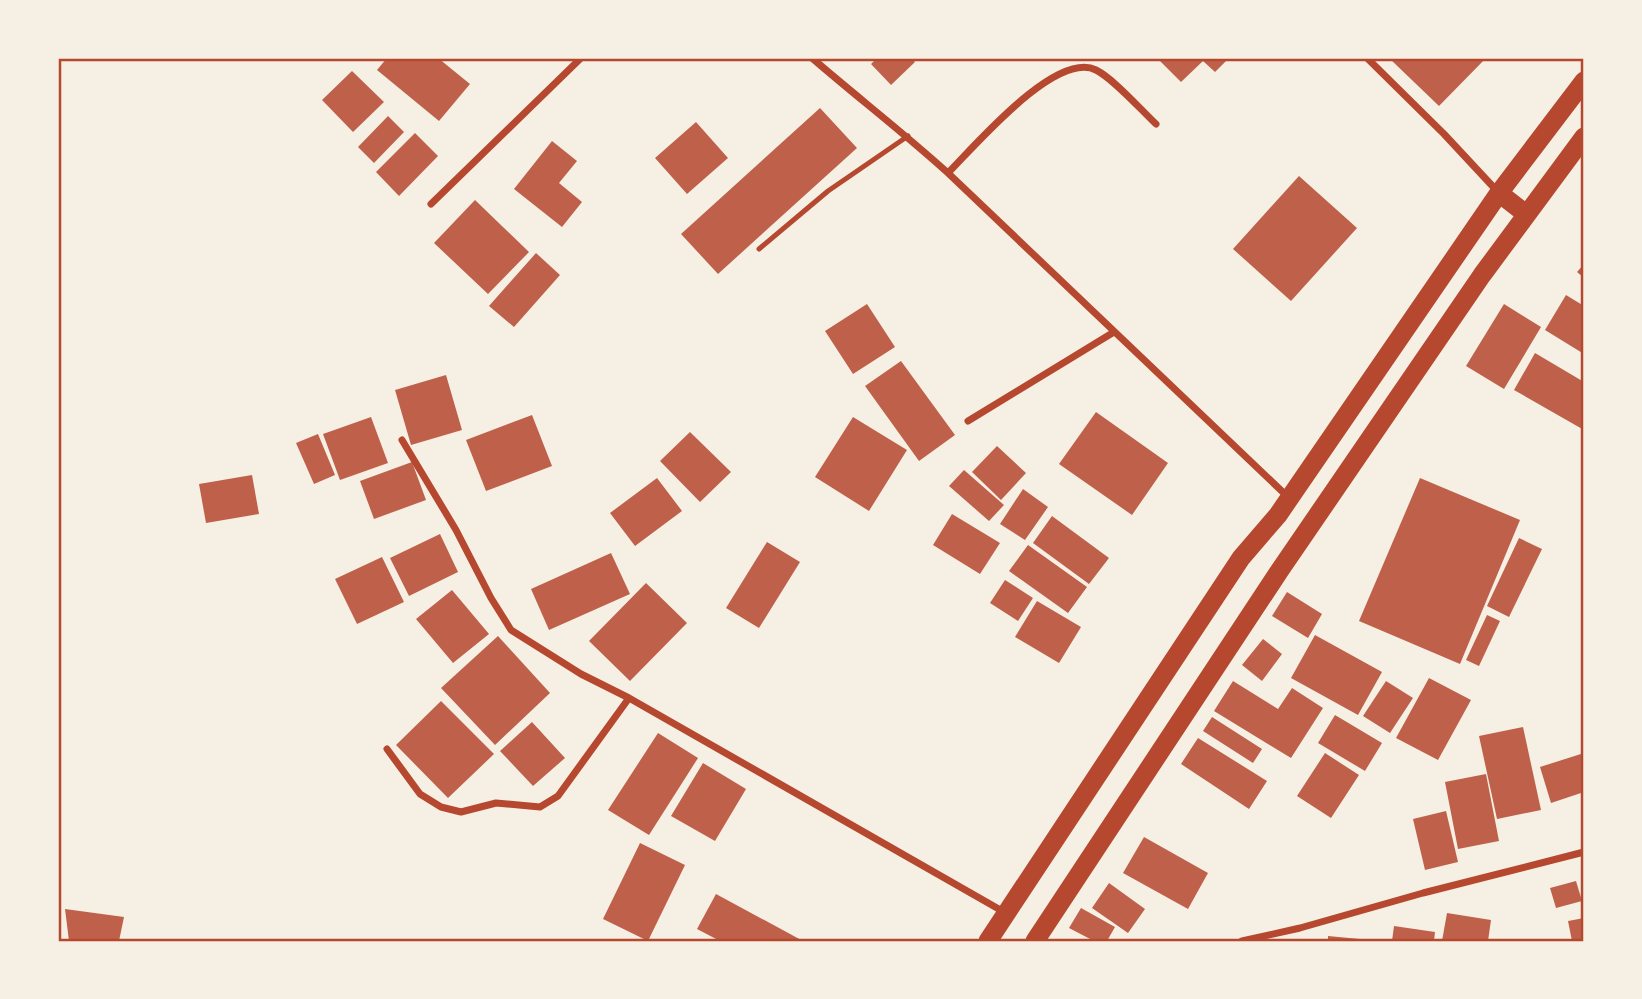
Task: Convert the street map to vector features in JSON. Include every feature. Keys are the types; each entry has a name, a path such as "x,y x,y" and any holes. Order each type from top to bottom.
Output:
{"highway":[{"path":"988,941 1241,558 1278,515 1499,192 1584,81"},
{"path":"1035,941 1280,570 1472,289 1584,137"},
{"path":"1499,192 1526,214"},
{"path":"1444,271 1457,274 1467,281 1472,289"}],"street":[{"path":"431,204 581,58"},
{"path":"812,58 862,102 908,136 1289,497"},
{"path":"1367,58 1499,192"},
{"path":"948,173 1034,89 1077,67 1096,69 1156,124"},
{"path":"968,421 1114,332"},
{"path":"402,440 456,530 510,630 580,674 629,698 1008,914"},
{"path":"387,749 420,794 441,807 461,812 496,803 540,807 558,796 629,698"},
{"path":"1242,941 1584,852"}],"lane":[{"path":"759,249 828,191 908,136"}],"building":[{"path":"387,58 438,58 470,84 439,121 377,70"},
{"path":"877,58 911,58 915,62 891,85 871,64"},
{"path":"1157,58 1229,58 1215,72 1203,61 1181,82"},
{"path":"1389,58 1486,58 1439,106"},
{"path":"352,71 384,102 353,132 322,100"},
{"path":"820,108 857,148 718,274 681,234"},
{"path":"388,116 404,132 374,163 358,147"},
{"path":"696,122 728,158 687,194 655,158"},
{"path":"415,133 438,156 399,196 376,172"},
{"path":"552,141 577,161 559,183 582,202 562,227 514,189"},
{"path":"1299,176 1357,228 1291,301 1233,249"},
{"path":"475,200 529,252 488,294 434,243"},
{"path":"536,253 560,275 514,327 489,306"},
{"path":"1584,264 1584,278 1577,272"},
{"path":"1566,295 1584,306 1584,354 1545,330"},
{"path":"867,304 895,347 853,374 825,331"},
{"path":"1504,304 1541,327 1504,389 1466,366"},
{"path":"1535,353 1584,382 1584,430 1514,390"},
{"path":"901,361 955,435 919,461 865,386"},
{"path":"446,375 462,430 411,445 395,390"},
{"path":"1096,412 1168,463 1132,515 1059,464"},
{"path":"532,415 552,466 486,491 466,440"},
{"path":"371,417 388,463 340,480 323,434"},
{"path":"853,417 907,450 869,511 815,477"},
{"path":"690,432 731,472 700,502 660,461"},
{"path":"318,434 335,475 314,484 296,443"},
{"path":"997,446 1026,473 1001,500 972,472"},
{"path":"412,462 426,500 374,519 360,481"},
{"path":"964,470 1004,505 989,521 949,486"},
{"path":"252,475 259,514 206,523 199,484"},
{"path":"657,478 682,511 635,546 610,513"},
{"path":"1420,478 1520,520 1460,664 1359,621"},
{"path":"1023,489 1048,507 1025,540 1000,524"},
{"path":"952,514 1000,543 980,574 933,545"},
{"path":"1052,516 1109,558 1089,584 1033,543"},
{"path":"440,534 458,572 409,596 390,558"},
{"path":"1519,538 1542,549 1509,617 1487,606"},
{"path":"767,542 800,562 759,628 726,608"},
{"path":"1028,545 1087,587 1068,613 1009,571"},
{"path":"611,553 630,594 549,630 531,589"},
{"path":"382,557 404,602 357,624 335,579"},
{"path":"1005,580 1033,598 1018,621 990,603"},
{"path":"646,583 687,623 630,681 589,641"},
{"path":"452,590 489,634 453,663 416,619"},
{"path":"1287,592 1322,614 1308,638 1272,616"},
{"path":"1037,601 1081,627 1059,663 1015,637"},
{"path":"1487,615 1500,621 1479,666 1466,660"},
{"path":"1315,635 1382,672 1358,715 1291,678"},
{"path":"498,636 550,693 495,745 441,688"},
{"path":"1263,639 1282,654 1262,681 1242,665"},
{"path":"1429,678 1471,700 1438,760 1396,738"},
{"path":"1233,681 1278,709 1292,688 1323,708 1291,758 1214,711"},
{"path":"1386,681 1413,698 1390,733 1363,716"},
{"path":"441,701 494,754 448,798 396,745"},
{"path":"1335,715 1382,743 1365,771 1318,743"},
{"path":"1212,717 1262,749 1253,763 1203,731"},
{"path":"532,722 565,758 533,786 500,751"},
{"path":"1523,727 1541,810 1497,819 1479,736"},
{"path":"658,733 698,758 649,835 608,810"},
{"path":"1198,738 1267,781 1249,809 1181,764"},
{"path":"1325,753 1359,775 1331,818 1297,796"},
{"path":"1584,753 1584,792 1551,803 1540,767"},
{"path":"703,763 746,789 715,841 671,816"},
{"path":"1486,774 1499,841 1458,849 1445,782"},
{"path":"1446,811 1458,862 1425,870 1413,819"},
{"path":"1144,837 1208,873 1188,909 1123,873"},
{"path":"640,843 685,865 648,941 603,919"},
{"path":"1576,881 1582,901 1556,908 1550,888"},
{"path":"1109,883 1145,909 1128,933 1092,908"},
{"path":"716,894 803,941 720,941 697,929"},
{"path":"1081,908 1115,927 1107,941 1094,941 1069,928"},
{"path":"65,909 124,917 119,941 69,941"},
{"path":"1447,913 1491,920 1488,941 1442,941"},
{"path":"1584,918 1584,941 1572,941 1568,921"},
{"path":"1394,926 1435,932 1434,941 1392,941"},
{"path":"1328,936 1360,939 1360,941 1328,941"}]}
